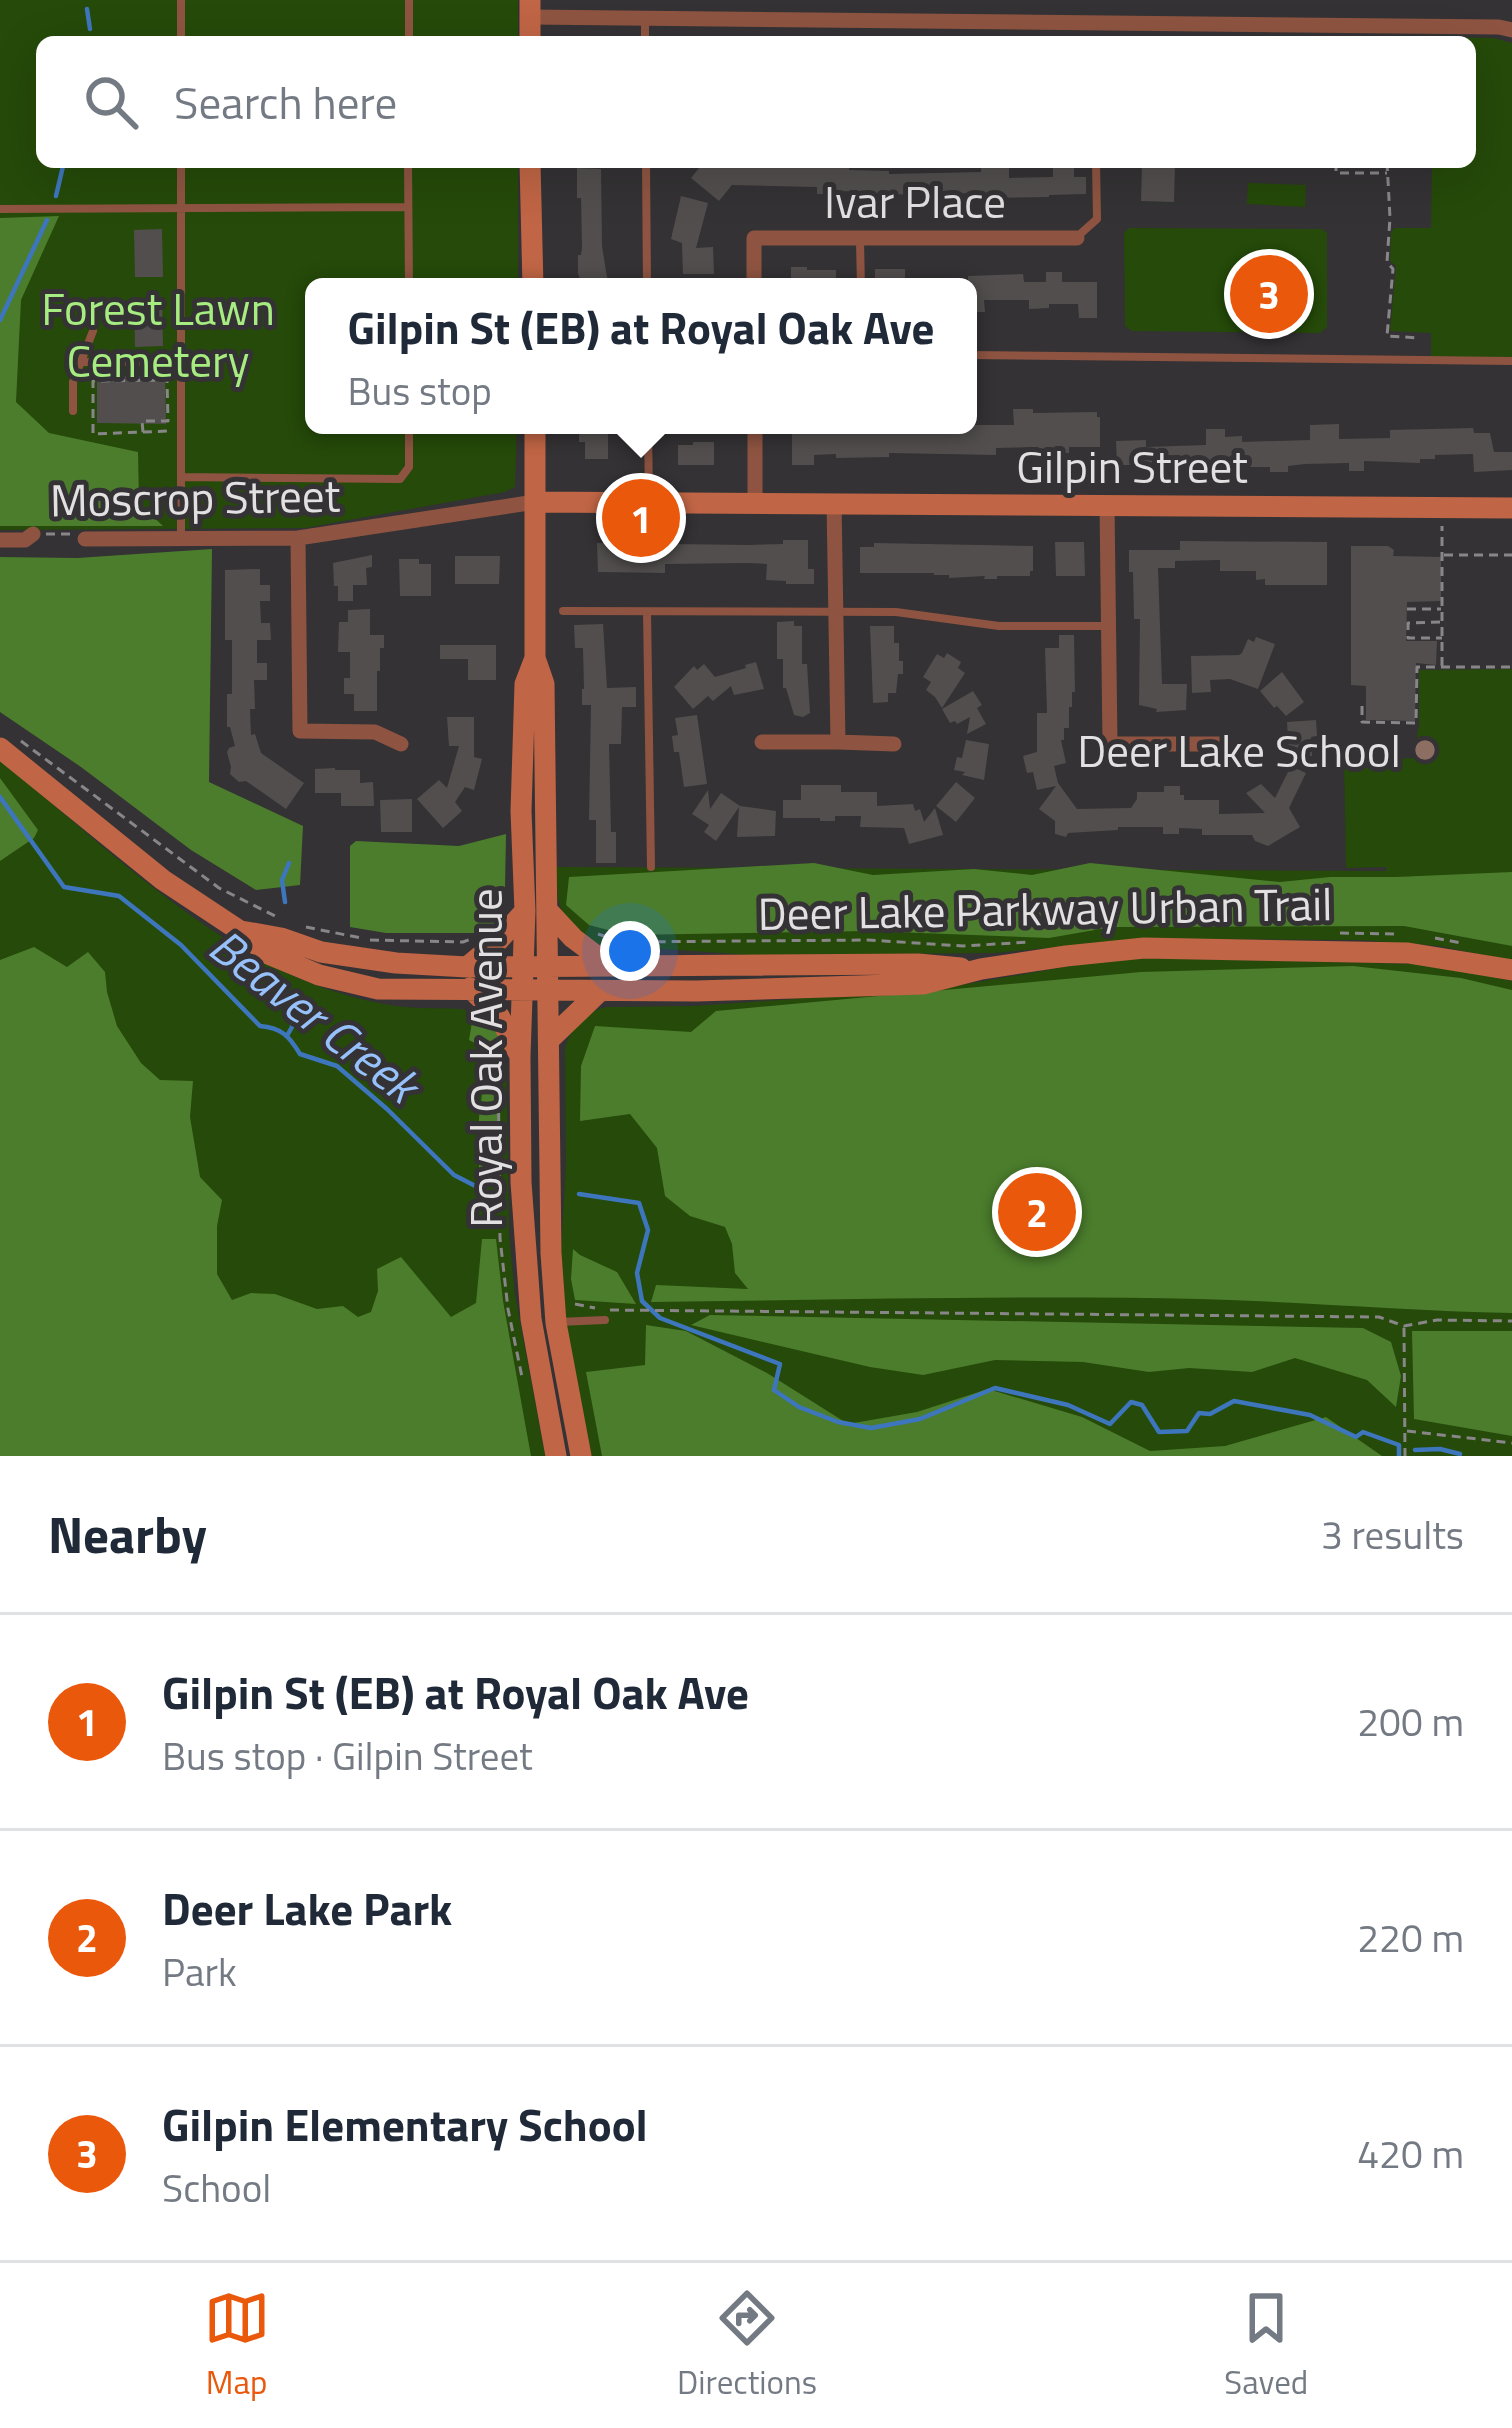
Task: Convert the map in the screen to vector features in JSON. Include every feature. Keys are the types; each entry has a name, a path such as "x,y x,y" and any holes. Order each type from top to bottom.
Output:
{"main road":[{"path":"530,168 532,278"},
{"name":"Royal Oak Avenue","path":"535,434 535,658 525,684 521,811 548,978 556,1323 581,1456"},
{"name":"Gilpin Street","path":"535,502 1512,508"},
{"path":"7,742 163,880 240,931 321,952 469,978 548,978 610,966 918,964 981,969"},
{"path":"469,978 497,942 536,910 610,966"},
{"name":"Royal Oak Avenue","path":"536,910 523,978 521,1182 531,1319 556,1456"},
{"path":"548,978 600,991 922,984 981,969 1144,948 1408,952 1512,970"},
{"path":"469,978 499,1016 520,1056"},
{"path":"549,1040 600,991"}],"street":[{"path":"530,9 645,17 755,10 1512,30"},
{"name":"Ivar Place","path":"754,278 754,238 1077,238"},
{"path":"755,434 755,502"},
{"name":"Moscrop Street","path":"85,539 298,538 535,502"},
{"path":"834,503 838,742"},
{"path":"1107,505 1110,744 1224,744"},
{"name":"Moscrop Street","path":"0,541 25,540 32,534"},
{"path":"298,538 300,731 374,732 401,744"},
{"path":"762,742 894,744"}],"lane":[{"path":"181,0 181,36"},
{"path":"409,0 409,36"},
{"path":"645,17 645,36"},
{"path":"181,168 181,539"},
{"path":"408,168 409,278"},
{"path":"646,168 647,278"},
{"path":"1077,238 1097,219 1096,168"},
{"path":"0,209 408,207"},
{"path":"860,237 861,278"},
{"path":"73,410 73,382 93,331"},
{"path":"977,355 1512,361"},
{"path":"81,362 181,362"},
{"path":"181,476 400,479 409,467 409,434"},
{"path":"648,434 649,503"},
{"path":"563,611 896,612 999,626 1108,626"},
{"path":"647,612 651,867"},
{"path":"556,1323 605,1320"}],"path":[{"path":"1336,168 1336,173 1387,173"},
{"path":"1387,168 1387,262 1393,269 1387,336 1420,338"},
{"path":"142,432 142,421 168,421 166,380 93,381 93,434 181,431"},
{"path":"1442,524 1442,668"},
{"name":"Moscrop Street","path":"32,534 76,534 85,539"},
{"path":"1442,554 1512,552"},
{"path":"1407,609 1442,610"},
{"path":"1442,622 1408,623 1408,638 1442,638"},
{"path":"1362,706 1362,722 1417,723 1417,667 1512,667"},
{"path":"7,742 219,888 280,919"},
{"path":"297,925 396,942 476,938"},
{"name":"Deer Lake Parkway Urban Trail","path":"586,931 621,941 868,940 963,946 1040,941"},
{"name":"Deer Lake Parkway Urban Trail","path":"1326,932 1410,935"},
{"path":"1429,938 1466,944"},
{"path":"639,1310 1379,1317 1404,1326 1437,1320 1512,1321"},
{"path":"1404,1326 1405,1456"},
{"path":"1405,1431 1512,1443"}],"green space":[{"name":"Forest Lawn Cemetery","path":"0,0 518,0 518,36 36,36 36,168 518,168 518,278 305,278 305,434 517,434 515,487 305,528 0,530"},
{"path":"1476,38 1512,43 1512,361 1431,360 1431,333 1390,331 1396,266 1390,261 1391,232 1431,228 1432,168 1476,168"},
{"path":"1248,183 1306,185 1305,207 1247,204"},
{"path":"59,216 21,300 16,402 49,433 138,452 139,503 163,526 0,526 0,218"},
{"path":"1129,228 1322,229 1327,233 1327,327 1320,333 1132,331 1125,326 1124,233"},
{"path":"212,549 209,782 303,826 300,885 256,890 191,850 0,712 0,557 77,558"},
{"path":"1512,669 1512,961 1439,946 1359,940 1140,939 995,953 750,955 615,949 592,942 562,912 558,899 556,867 1386,871 1386,867 1346,868 1344,760 1413,758 1419,725 1419,670"},
{"path":"0,760 195,919 281,970 374,1002 487,1015 506,1047 509,1233 515,1295 545,1456 0,1456"},
{"path":"0,778 38,830 34,838 0,861"},
{"path":"506,834 505,889 495,925 479,933 386,933 350,927 350,846 356,841 459,846"},
{"path":"814,863 873,875 974,869 1032,875 1090,863 1280,882 1512,872 1512,946 1404,926 1112,927 1049,938 868,931 627,935 589,925 566,905 569,877"},
{"path":"34,947 67,967 88,952 105,972 117,1026 141,1063 160,1080 193,1081 190,1117 200,1177 222,1200 217,1274 232,1300 251,1293 275,1294 317,1309 343,1306 358,1317 371,1312 378,1291 377,1269 401,1257 451,1317 476,1303 482,1239 496,1239 531,1456 0,1456 0,960"},
{"path":"1145,958 1415,964 1512,981 1512,1456 590,1456 560,1271 565,1049 580,1021 608,1007 693,1006 920,990"},
{"path":"1353,966 1461,978 1512,990 1512,1313 1132,1298 651,1302 656,1285 748,1289 735,1273 725,1227 690,1216 665,1196 657,1148 630,1114 580,1121 581,1066 595,1026 691,1032 716,1011 1141,972"},
{"path":"472,1022 492,1022 501,1043 498,1174 479,1176 486,1062 484,1048 469,1040"},
{"path":"573,1249 617,1272 636,1304 575,1300"},
{"path":"710,1315 1363,1328 1391,1342 1401,1376 1396,1407 1367,1380 1295,1358 1252,1372 1189,1368 1149,1372 1083,1362 995,1360 923,1375 691,1325"},
{"path":"646,1325 686,1331 767,1373 848,1424 917,1412 988,1389 1082,1417 1150,1451 1225,1446 1326,1417 1382,1456 602,1456 586,1372 645,1365"},
{"path":"1412,1331 1512,1331 1512,1436 1414,1419"}],"building":[{"path":"577,168 601,169 607,278 579,278 581,198 577,198"},
{"path":"699,168 849,168 889,174 1009,168 1009,178 1053,177 1053,168 1074,168 1074,177 1086,177 1086,194 982,198 982,193 817,194 817,187 732,185 719,201 691,178"},
{"path":"1142,168 1175,168 1174,202 1141,201"},
{"path":"681,196 708,203 696,248 713,247 714,274 683,274 682,243 671,239"},
{"path":"162,229 163,277 135,277 134,230"},
{"path":"791,267 836,270 836,278 791,278"},
{"path":"875,269 905,269 905,278 875,278"},
{"path":"1046,272 1062,272 1062,282 1097,282 1097,318 1079,318 1078,304 1029,309 1029,300 984,300 985,312 977,312 977,278 968,276 1023,274 1024,282 1046,282"},
{"path":"134,299 162,299 163,346 135,347"},
{"path":"97,376 165,376 166,424 97,423"},
{"path":"1013,409 1097,412 1100,447 1069,447 1069,453 1038,453 1038,447 996,448 996,455 814,455 814,465 792,465 792,434 977,434 977,425 1014,425"},
{"path":"1339,424 1339,439 1390,438 1390,430 1473,428 1474,433 1490,433 1494,452 1512,452 1512,470 1474,472 1473,454 1435,455 1420,463 1364,461 1364,471 1349,471 1349,463 1288,466 1288,472 1230,465 1117,465 1116,441 1146,440 1146,447 1206,445 1206,429 1225,429 1225,437 1242,436 1242,442 1310,440 1310,425"},
{"path":"579,434 608,434 608,459 585,459 585,442 579,442"},
{"path":"714,442 714,465 678,465 678,445"},
{"path":"783,540 808,540 808,569 814,569 814,584 766,580 767,564 665,564 665,573 598,572 597,543 748,545 783,544"},
{"path":"1180,541 1327,542 1327,585 1265,585 1265,579 1256,580 1256,571 1220,571 1220,560 1175,561 1175,568 1158,568 1162,684 1187,684 1186,710 1156,712 1139,705 1140,619 1134,619 1129,550 1180,550"},
{"path":"1055,542 1084,542 1085,576 1056,576"},
{"path":"874,543 1033,546 1033,571 1030,576 997,579 860,573 860,547 874,547"},
{"path":"1351,546 1388,546 1393,556 1441,557 1441,601 1407,602 1406,641 1437,641 1436,665 1416,663 1415,721 1366,720 1366,686 1351,685"},
{"path":"372,555 372,567 366,568 367,585 353,585 353,601 338,601 333,563"},
{"path":"455,556 500,556 499,584 455,584"},
{"path":"399,559 431,564 431,596 400,596"},
{"path":"260,569 260,585 270,585 270,601 260,601 261,623 270,623 271,640 257,640 257,663 267,663 267,680 254,680 251,735 255,734 261,753 304,783 286,809 230,774 227,752 235,746 227,727 232,640 225,640 225,570"},
{"path":"370,609 370,635 384,635 377,671 377,711 354,711 354,694 344,694 344,678 350,678 350,652 338,652 339,622 348,622 348,610"},
{"path":"794,621 794,626 802,626 802,664 807,664 810,713 803,717 794,715 783,688 783,659 777,659 777,622"},
{"path":"603,624 607,688 636,687 636,707 622,707 621,744 609,744 616,863 596,863 596,820 589,820 591,705 582,705 583,648 575,648 574,625"},
{"path":"870,626 894,626 894,643 899,643 903,674 898,674 896,693 888,693 888,702 873,703"},
{"path":"1059,635 1074,635 1075,692 1069,728 1064,728 1061,740 1066,763 1054,766 1058,783 1077,809 1131,808 1137,792 1164,792 1164,786 1180,786 1184,800 1219,800 1219,814 1265,813 1246,793 1261,784 1275,798 1291,766 1306,773 1289,808 1300,827 1268,846 1252,835 1202,835 1202,829 1179,828 1179,834 1163,834 1163,827 1118,827 1066,837 1055,834 1055,821 1039,809 1056,786 1037,790 1023,756 1037,752 1037,713 1047,713 1045,648 1059,648"},
{"path":"1256,637 1275,644 1258,689 1230,679 1210,680 1211,692 1192,693 1191,656 1239,655 1248,639 1254,642"},
{"path":"440,645 496,645 496,680 468,680 468,659 440,659"},
{"path":"947,653 961,662 958,668 965,673 942,708 926,690 931,682 923,677 937,654 944,658"},
{"path":"756,662 764,689 734,695 731,686 693,709 674,687 694,666 697,670 704,664 715,677"},
{"path":"1282,672 1304,702 1286,716 1260,691"},
{"path":"973,691 986,724 967,734 970,717 950,723 942,709"},
{"path":"697,715 707,784 684,787 679,752 674,752 675,718"},
{"path":"447,717 474,717 474,757 482,759 474,790 465,787 455,802 462,811 443,828 417,799 439,780 447,788 459,746 449,746"},
{"path":"1316,720 1312,756 1289,757 1287,722"},
{"path":"966,740 989,744 984,780 954,770"},
{"path":"315,769 360,770 360,783 373,782 374,806 341,806 341,793 315,793"},
{"path":"956,782 975,798 956,822 936,806"},
{"path":"801,785 841,785 841,792 877,792 877,806 913,804 924,822 935,808 943,835 909,844 904,828 860,827 861,816 835,816 835,821 783,818 783,800 801,800"},
{"path":"708,790 710,809 721,793 740,806 776,811 775,836 737,837 739,807 716,841 704,832 709,825 692,814"},
{"path":"412,799 412,832 381,832 380,800"}],"waterway":[{"path":"87,9 90,29"},
{"path":"56,196 63,168"},
{"path":"0,320 47,220"},
{"name":"Beaver Creek","path":"0,797 64,887 119,896 181,945 260,1026 284,1034 300,1054 337,1066 454,1175 489,1193"},
{"path":"285,902 282,880 289,863"},
{"path":"286,996 292,1016 288,1034"},
{"name":"Beaver Creek","path":"579,1194 639,1203 648,1230 637,1273 642,1301 660,1318 780,1364 774,1390 799,1407 838,1422 871,1428 920,1419 995,1388 1068,1405 1110,1424 1131,1402 1142,1405 1159,1432 1187,1431 1199,1413 1210,1414 1234,1401 1310,1415 1356,1437 1363,1432 1399,1445 1399,1456"},
{"path":"1415,1450 1460,1454"}],"place":[{"name":"Gilpin Elementary School","path":"1269,294"},
{"name":"Gilpin St (EB) at Royal Oak Ave","path":"641,518"},
{"name":"Deer Lake School","path":"1425,750"},
{"name":"Deer Lake Park","path":"1037,1212"}]}
